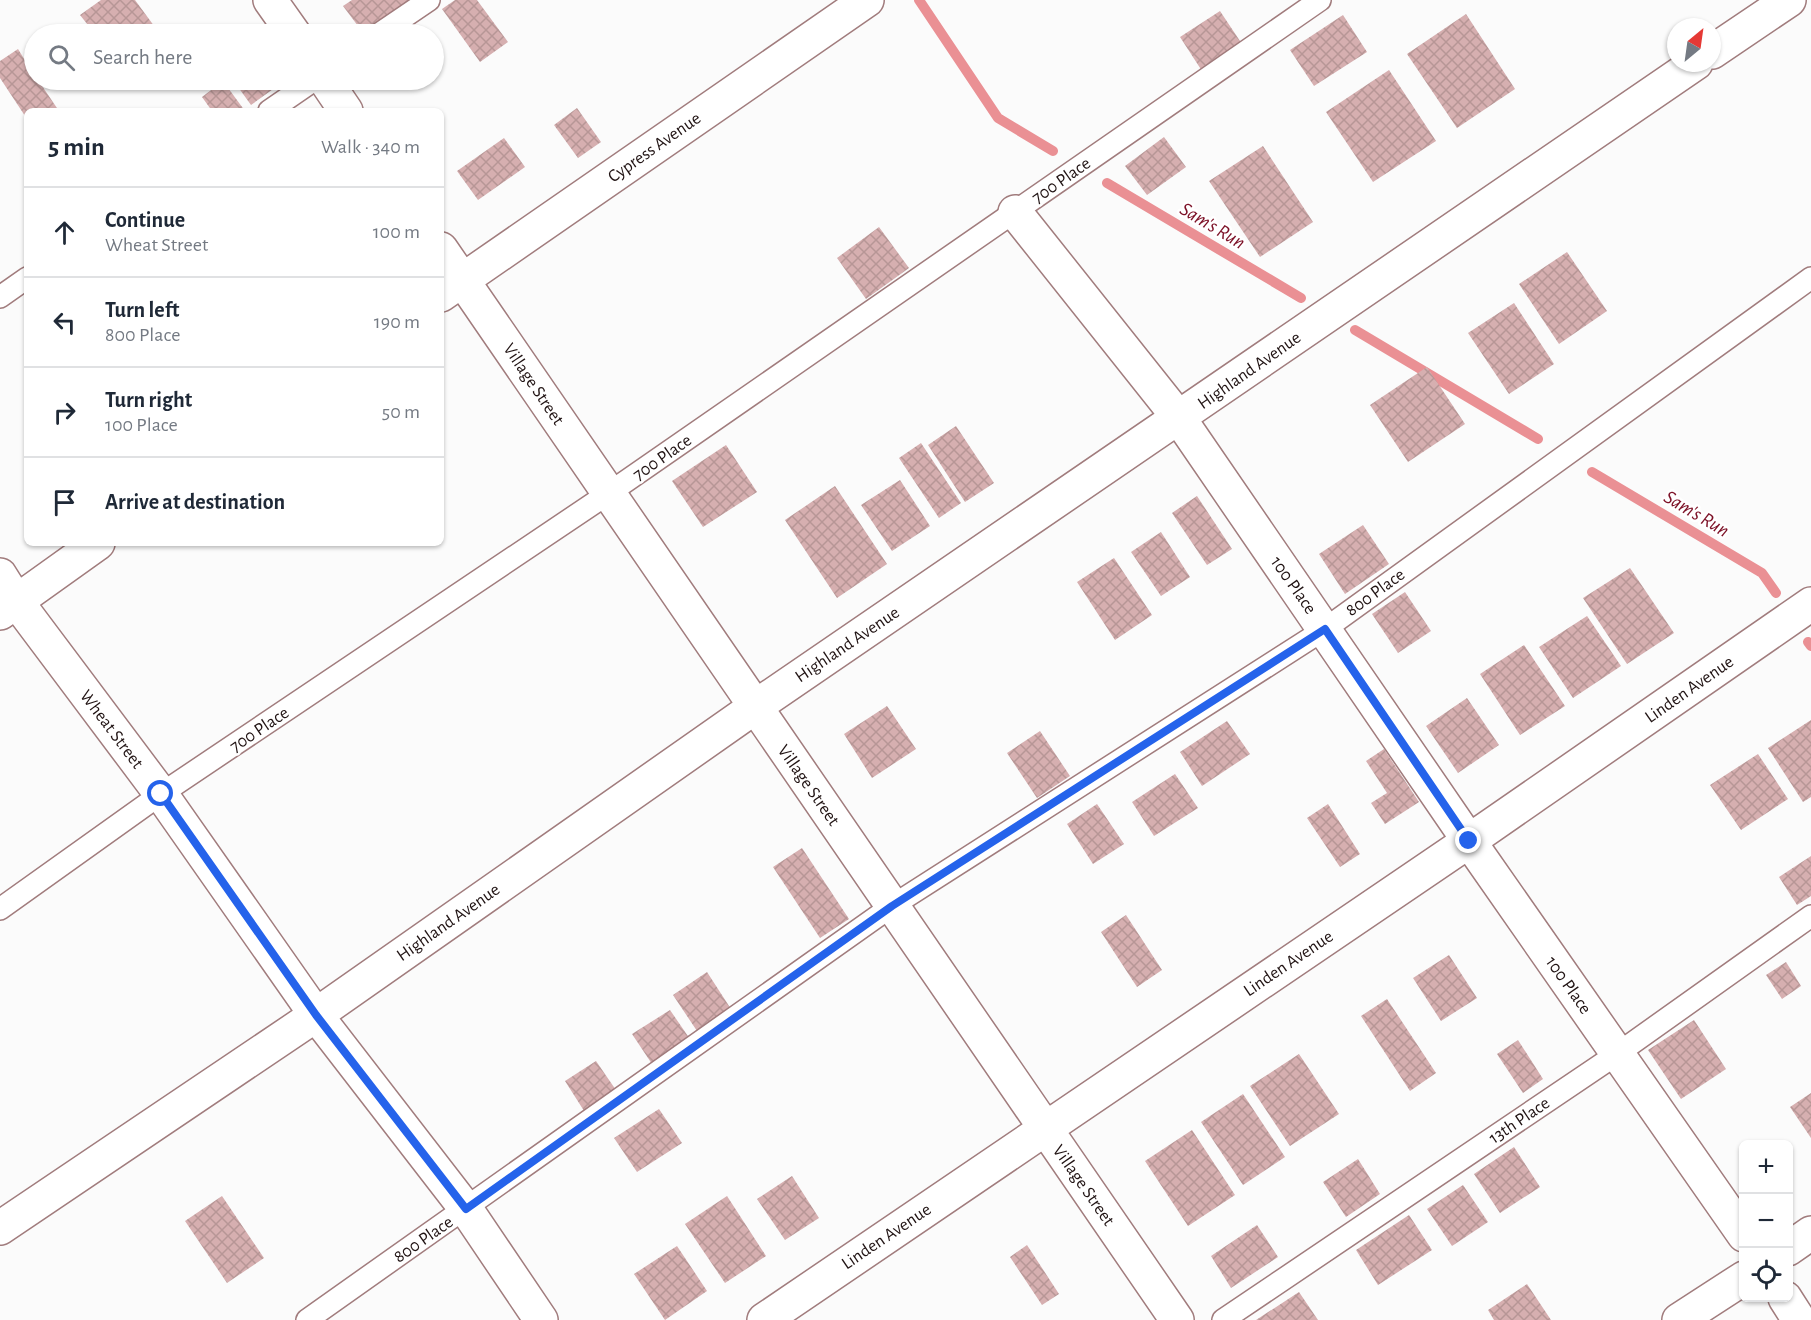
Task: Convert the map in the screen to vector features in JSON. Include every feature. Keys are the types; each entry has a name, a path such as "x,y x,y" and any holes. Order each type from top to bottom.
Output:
{"street":[{"path":"270,0 287,24"},
{"name":"Cypress Avenue","path":"452,288 867,0"},
{"path":"1721,46 1789,0"},
{"name":"Highland Avenue","path":"0,1228 316,1015 755,706 1683,72"},
{"path":"332,90 344,108"},
{"name":"100 Place","path":"1015,212 1179,418 1739,1229"},
{"name":"Village Street","path":"444,260 452,288 609,493 1177,1320"},
{"path":"6,597 93,546"},
{"name":"Wheat Street","path":"6,597 161,794 316,1015 466,1209 541,1320"},
{"name":"Linden Avenue","path":"764,1320 1469,841 1811,604"},
{"path":"1789,1248 1811,1233"},
{"path":"1679,1320 1739,1281"},
{"path":"1788,1302 1799,1320"}],"lane":[{"path":"394,24 429,0"},
{"name":"700 Place","path":"0,909 161,794 609,493 1320,0"},
{"path":"273,108 299,90"},
{"name":"800 Place","path":"307,1320 892,906 1325,629 1811,278"},
{"path":"0,297 24,280"},
{"name":"13th Place","path":"1223,1320 1617,1054 1811,916"}],"building":[{"path":"101,0 135,0 153,24 87,24 80,15"},
{"path":"352,0 415,0 381,24 356,24 343,6"},
{"path":"455,0 477,0 508,42 480,62 442,9"},
{"path":"1220,11 1242,44 1202,71 1180,37"},
{"path":"1466,14 1515,89 1457,128 1407,54"},
{"path":"1343,15 1367,52 1314,86 1290,50"},
{"path":"18,49 24,59 24,90 45,90 57,108 24,108 24,114 0,78 0,61"},
{"path":"1389,70 1436,141 1373,182 1326,112"},
{"path":"211,90 230,90 243,108 210,108 202,97"},
{"path":"240,90 272,90 251,105"},
{"path":"577,108 601,142 578,158 554,125"},
{"path":"1164,137 1186,167 1147,195 1125,166"},
{"path":"504,138 525,167 478,200 457,171"},
{"path":"1263,146 1313,222 1260,257 1209,181"},
{"path":"879,227 909,268 866,299 837,258"},
{"path":"1567,252 1607,311 1559,344 1519,284"},
{"path":"1514,303 1554,364 1509,394 1468,333"},
{"path":"1427,367 1465,424 1408,462 1370,405"},
{"path":"956,426 994,483 965,502 928,445"},
{"path":"921,443 961,503 939,518 899,458"},
{"path":"726,445 757,492 703,527 672,481"},
{"path":"900,480 930,526 892,551 861,505"},
{"path":"835,486 887,564 837,598 785,520"},
{"path":"1197,496 1232,549 1207,565 1172,513"},
{"path":"1363,525 1389,564 1345,594 1319,554"},
{"path":"1161,532 1190,577 1161,596 1131,552"},
{"path":"1114,558 1152,615 1115,640 1077,582"},
{"path":"1630,568 1674,633 1627,664 1583,598"},
{"path":"1405,592 1431,631 1398,653 1372,614"},
{"path":"1587,616 1621,666 1573,698 1539,647"},
{"path":"1524,645 1565,706 1520,735 1480,674"},
{"path":"1467,698 1499,745 1458,773 1426,726"},
{"path":"887,706 916,749 872,778 844,734"},
{"path":"1811,720 1811,797 1803,802 1768,748"},
{"path":"1227,721 1250,754 1202,786 1180,752"},
{"path":"1040,731 1070,776 1037,798 1007,753"},
{"path":"1384,749 1419,802 1385,824 1371,803 1387,793 1366,761"},
{"path":"1758,754 1788,799 1741,830 1710,785"},
{"path":"1175,774 1198,808 1154,836 1132,802"},
{"path":"1097,804 1124,844 1093,864 1067,824"},
{"path":"1328,804 1360,854 1340,867 1307,818"},
{"path":"802,848 849,919 820,938 773,867"},
{"path":"1811,856 1811,896 1797,905 1779,877"},
{"path":"1126,915 1162,970 1137,987 1101,932"},
{"path":"1449,955 1477,998 1441,1021 1413,978"},
{"path":"1786,962 1801,986 1782,999 1766,975"},
{"path":"707,972 731,1009 697,1031 673,995"},
{"path":"1387,999 1436,1073 1410,1091 1361,1016"},
{"path":"670,1010 692,1042 654,1067 632,1034"},
{"path":"1694,1020 1726,1069 1681,1099 1648,1050"},
{"path":"1518,1040 1543,1079 1523,1093 1497,1054"},
{"path":"1299,1054 1339,1114 1290,1146 1250,1086"},
{"path":"596,1061 618,1093 586,1114 565,1081"},
{"path":"1811,1093 1811,1138 1790,1107"},
{"path":"1243,1094 1285,1157 1243,1185 1201,1122"},
{"path":"659,1109 682,1143 637,1172 614,1138"},
{"path":"1192,1130 1235,1195 1188,1226 1145,1161"},
{"path":"1514,1147 1540,1187 1500,1213 1474,1174"},
{"path":"1358,1159 1380,1194 1346,1217 1323,1182"},
{"path":"792,1176 819,1218 785,1240 757,1199"},
{"path":"1463,1185 1488,1222 1452,1246 1427,1209"},
{"path":"222,1196 264,1258 227,1283 185,1221"},
{"path":"727,1196 766,1256 725,1283 685,1224"},
{"path":"1409,1215 1432,1250 1378,1285 1356,1250"},
{"path":"1257,1225 1278,1257 1231,1288 1211,1256"},
{"path":"1027,1245 1059,1294 1042,1305 1010,1257"},
{"path":"677,1246 707,1291 665,1320 634,1274"},
{"path":"1527,1284 1551,1320 1494,1320 1488,1310"},
{"path":"1299,1292 1318,1320 1256,1320"}],"waterway":[{"name":"Sam's Run","path":"919,0 998,118 1053,151"},
{"name":"Sam's Run","path":"1107,183 1301,298"},
{"name":"Sam's Run","path":"1355,330 1538,439"},
{"name":"Sam's Run","path":"1592,472 1762,573 1776,593"},
{"name":"Sam's Run","path":"1808,642 1811,646"}],"route":[{"path":"161,794 316,1015 466,1209 892,906 1325,629 1469,841"}]}
